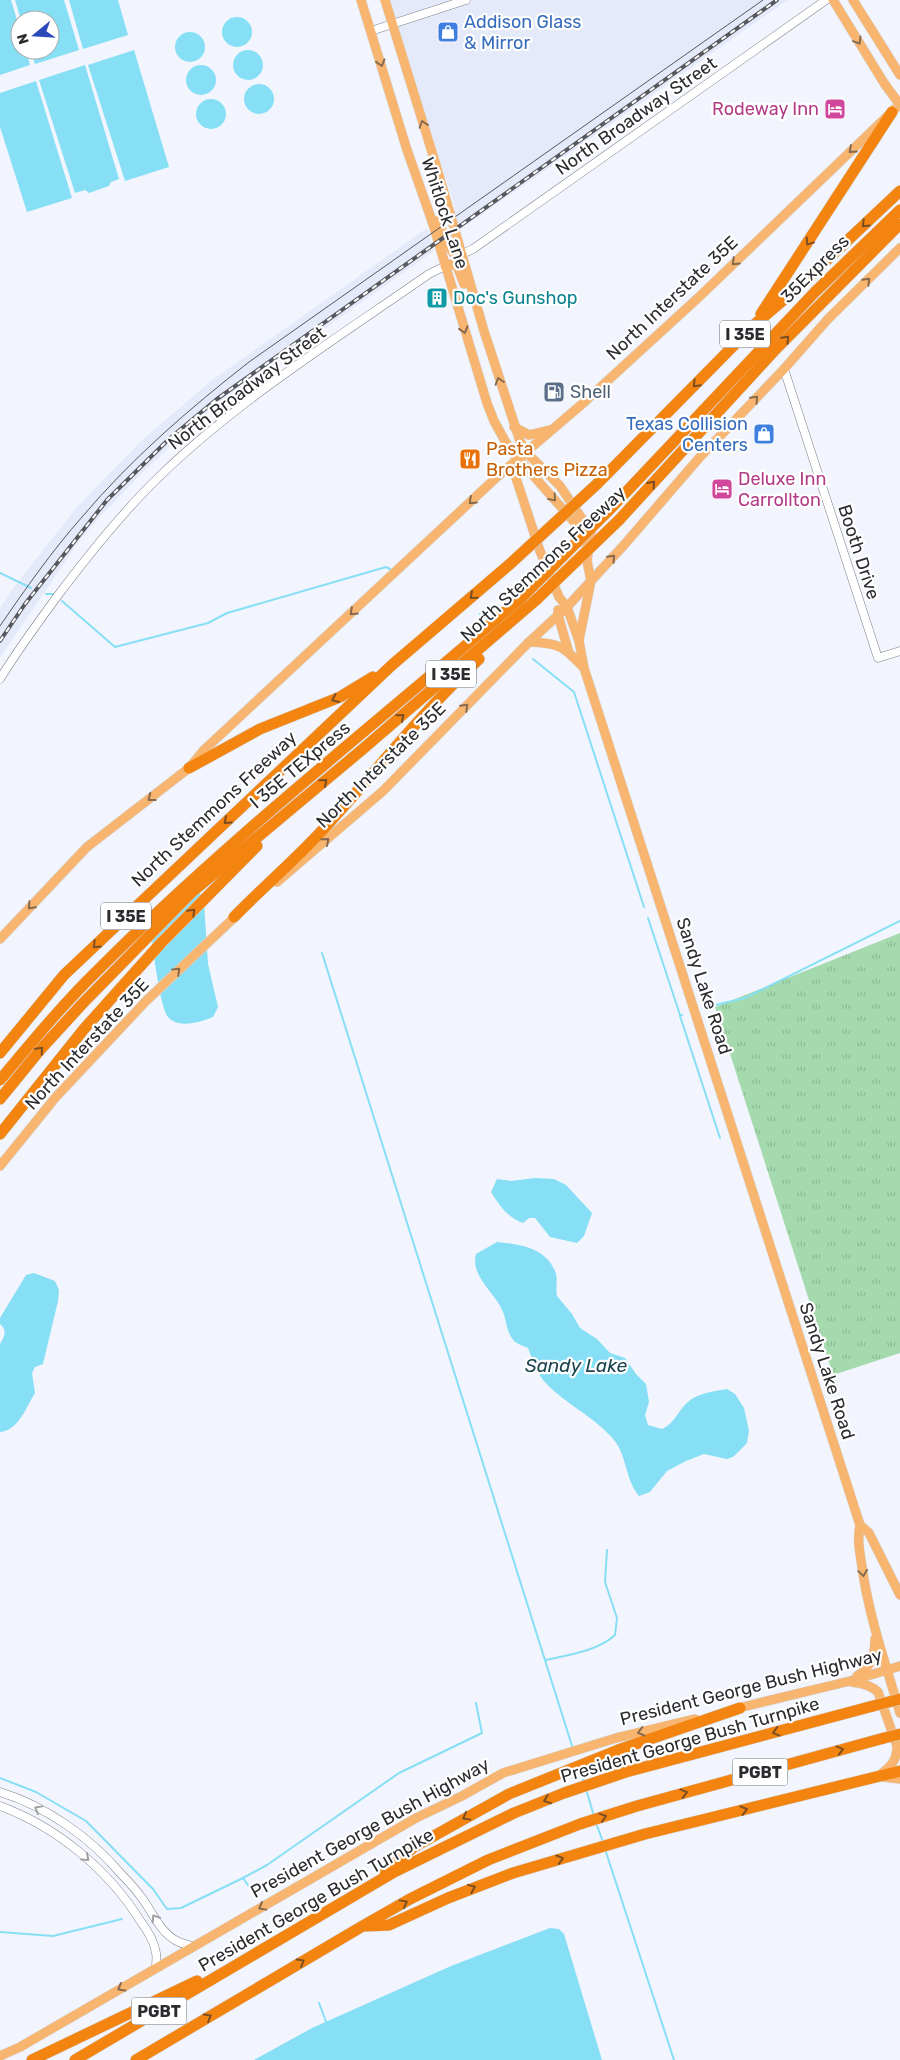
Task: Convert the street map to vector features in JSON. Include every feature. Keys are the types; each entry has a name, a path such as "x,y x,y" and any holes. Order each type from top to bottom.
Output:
{"highway":[{"path":"754,325 897,107"},
{"name":"North Stemmons Freeway","path":"0,1053 64,975 392,665 510,564 597,484 754,325 795,290 900,190"},
{"name":"35Express","path":"612,507 815,292 900,210"},
{"name":"North Stemmons Freeway","path":"0,1099 40,1050 83,1003 192,892 525,611 619,520 774,351 900,224"},
{"name":"I 35E TEXpress","path":"0,1080 97,971 190,882 521,598 612,507"},
{"path":"234,917 266,884 307,847 400,742 477,661 507,634 525,611"},
{"path":"189,768 260,729 340,697 392,665"},
{"path":"0,1134 84,1029 155,949 294,807"},
{"name":"President George Bush Turnpike","path":"75,2060 362,1890 427,1855 514,1813 626,1772 900,1699"},
{"path":"362,1890 414,1847 509,1794 618,1750 740,1708"},
{"name":"PGBT","path":"136,2060 361,1927 453,1877 524,1845 636,1806 900,1734"},
{"path":"361,1927 389,1925 448,1898 513,1872 645,1834 900,1771"},
{"path":"32,2060 150,2002 243,1961"}],"main road":[{"name":"Whitlock Lane","path":"361,0 407,150 432,222 487,403 501,436 522,457"},
{"name":"Whitlock Lane","path":"385,0 522,457"},
{"path":"833,0 897,107"},
{"path":"853,0 898,73"},
{"name":"North Interstate 35E","path":"0,939 87,847 189,768 204,750 699,297 897,107"},
{"path":"432,222 439,221 450,250 455,255 462,254"},
{"name":"North Interstate 35E","path":"0,1166 55,1098 146,1001 234,917 308,856 383,790 529,642 567,607 635,533 700,456 784,369 828,319 900,248"},
{"path":"445,266 451,264 457,266 476,320 484,331"},
{"path":"514,427 529,435 547,431 557,426"},
{"path":"522,457 576,524 591,581 579,641"},
{"name":"Sandy Lake Road","path":"522,457 515,475 540,551 559,597 567,607 579,641 584,668 860,1525 858,1537 864,1582 875,1629 900,1713"},
{"path":"559,597 558,615 569,653"},
{"path":"529,642 553,643 569,653 584,668"},
{"name":"Sandy Lake Road","path":"860,1525 870,1533 900,1595"},
{"path":"850,1681 865,1671 872,1661 875,1651 875,1629"},
{"name":"President George Bush Highway","path":"0,2056 20,2047 416,1818 462,1796 503,1773 616,1738 850,1681 900,1666"},
{"path":"850,1681 874,1688 882,1697 897,1746 894,1764 879,1776"},
{"path":"879,1776 900,1779"}],"street":[{"path":"371,31 466,0"},
{"name":"North Broadway Street","path":"462,254 473,249 826,0"},
{"name":"North Broadway Street","path":"0,679 73,576 126,511 161,474 209,432 262,392 429,274 445,266"},
{"name":"Booth Drive","path":"784,369 878,658 900,651"},
{"path":"0,1792 37,1808 64,1824 93,1846 121,1873 144,1901 161,1928 174,1940 193,1946"},
{"path":"0,1806 49,1830 83,1854 109,1880 133,1908 150,1936 157,1954 156,1968"}],"shaded area":[{"path":"389,0 788,0 457,232 449,211 455,207"},
{"path":"427,228 434,251 210,410 145,470 79,541 0,658 0,608 14,587 77,507 143,439 211,381"}],"green space":[{"path":"900,933 900,1353 833,1375 715,1007"}],"water":[{"path":"0,0 11,0 14,10 10,10 10,60 29,60 30,65 0,75"},
{"path":"15,0 64,0 79,50 60,56 60,10 18,10"},
{"path":"69,0 118,0 128,35 83,49"},
{"path":"237,17 248,21 252,32 248,43 237,47 226,43 222,32 226,21"},
{"path":"190,32 201,36 205,47 201,58 190,62 179,58 175,47 179,36"},
{"path":"134,50 169,167 125,181 88,65"},
{"path":"248,50 259,54 263,65 259,76 248,80 237,76 233,65 237,54"},
{"path":"34,60 48,60 35,64"},
{"path":"85,65 119,179 111,182 109,186 89,193 85,190 75,193 39,80"},
{"path":"201,65 212,69 216,80 212,91 201,95 190,91 186,80 190,69"},
{"path":"36,81 72,198 27,212 0,127 0,93"},
{"path":"259,84 270,88 274,99 270,110 259,114 248,110 244,99 248,88"},
{"path":"211,99 222,103 226,114 222,125 211,129 200,125 196,114 200,103"},
{"path":"196,889 204,903 208,964 218,1007 213,1017 183,1024 172,1021 168,1017 162,1002 151,928"},
{"path":"535,1178 554,1179 566,1185 592,1213 584,1236 577,1243 550,1237 535,1218 529,1218 523,1223 518,1221 504,1210 491,1192 497,1179 511,1181"},
{"name":"Sandy Lake","path":"497,1242 530,1248 537,1251 550,1262 556,1275 557,1296 572,1314 580,1328 597,1339 610,1353 625,1358 646,1384 649,1402 645,1415 648,1425 662,1429 672,1422 684,1406 693,1398 727,1389 735,1394 744,1408 749,1431 747,1443 733,1457 727,1459 704,1454 686,1461 667,1471 650,1492 639,1496 634,1489 621,1453 614,1440 606,1431 551,1388 538,1373 528,1348 511,1338 500,1305 480,1277 475,1262 476,1254"},
{"path":"34,1273 55,1281 59,1290 58,1301 43,1364 35,1367 32,1373 35,1393 17,1423 6,1431 0,1432 0,1344 5,1332 0,1324 0,1318 26,1275"},
{"path":"550,1928 559,1929 564,1934 602,2060 254,2060 312,2028 451,1966"}],"waterway":[{"path":"62,601 115,647 208,623 227,613 386,567 390,569"},
{"path":"0,573 31,588"},
{"path":"46,594 54,594"},
{"path":"480,614 485,618"},
{"path":"533,659 574,692 644,907"},
{"path":"648,918 680,1015"},
{"path":"703,1008 745,998 900,921"},
{"path":"322,953 573,1749"},
{"path":"682,1015 680,1016 720,1138"},
{"path":"545,1660 591,1649 615,1635 617,1618 605,1582 607,1550"},
{"path":"243,1878 267,1865 399,1773 482,1733 476,1703"},
{"path":"580,1770 584,1783"},
{"path":"0,1778 36,1792 86,1821 153,1889 167,1909 181,1908 243,1878 252,1891"},
{"path":"586,1789 594,1816"},
{"path":"596,1823 603,1842"},
{"path":"605,1849 674,2060"},
{"path":"0,1932 53,1936 122,1919"},
{"path":"319,2003 327,2024"}],"tram line":[{"path":"0,626 50,556 101,496 161,435 204,398 249,362 763,0"}],"railway":[{"path":"0,641 25,604 107,500 169,439 217,399 777,0"}],"place":[{"name":"Addison Glass & Mirror","path":"448,32"},
{"name":"Rodeway Inn","path":"835,109"},
{"name":"Doc's Gunshop","path":"437,298"},
{"name":"Shell","path":"554,392"},
{"name":"Texas Collision Centers","path":"764,434"},
{"name":"Pasta Brothers Pizza","path":"470,459"},
{"name":"Deluxe Inn Carrollton","path":"722,489"}]}
